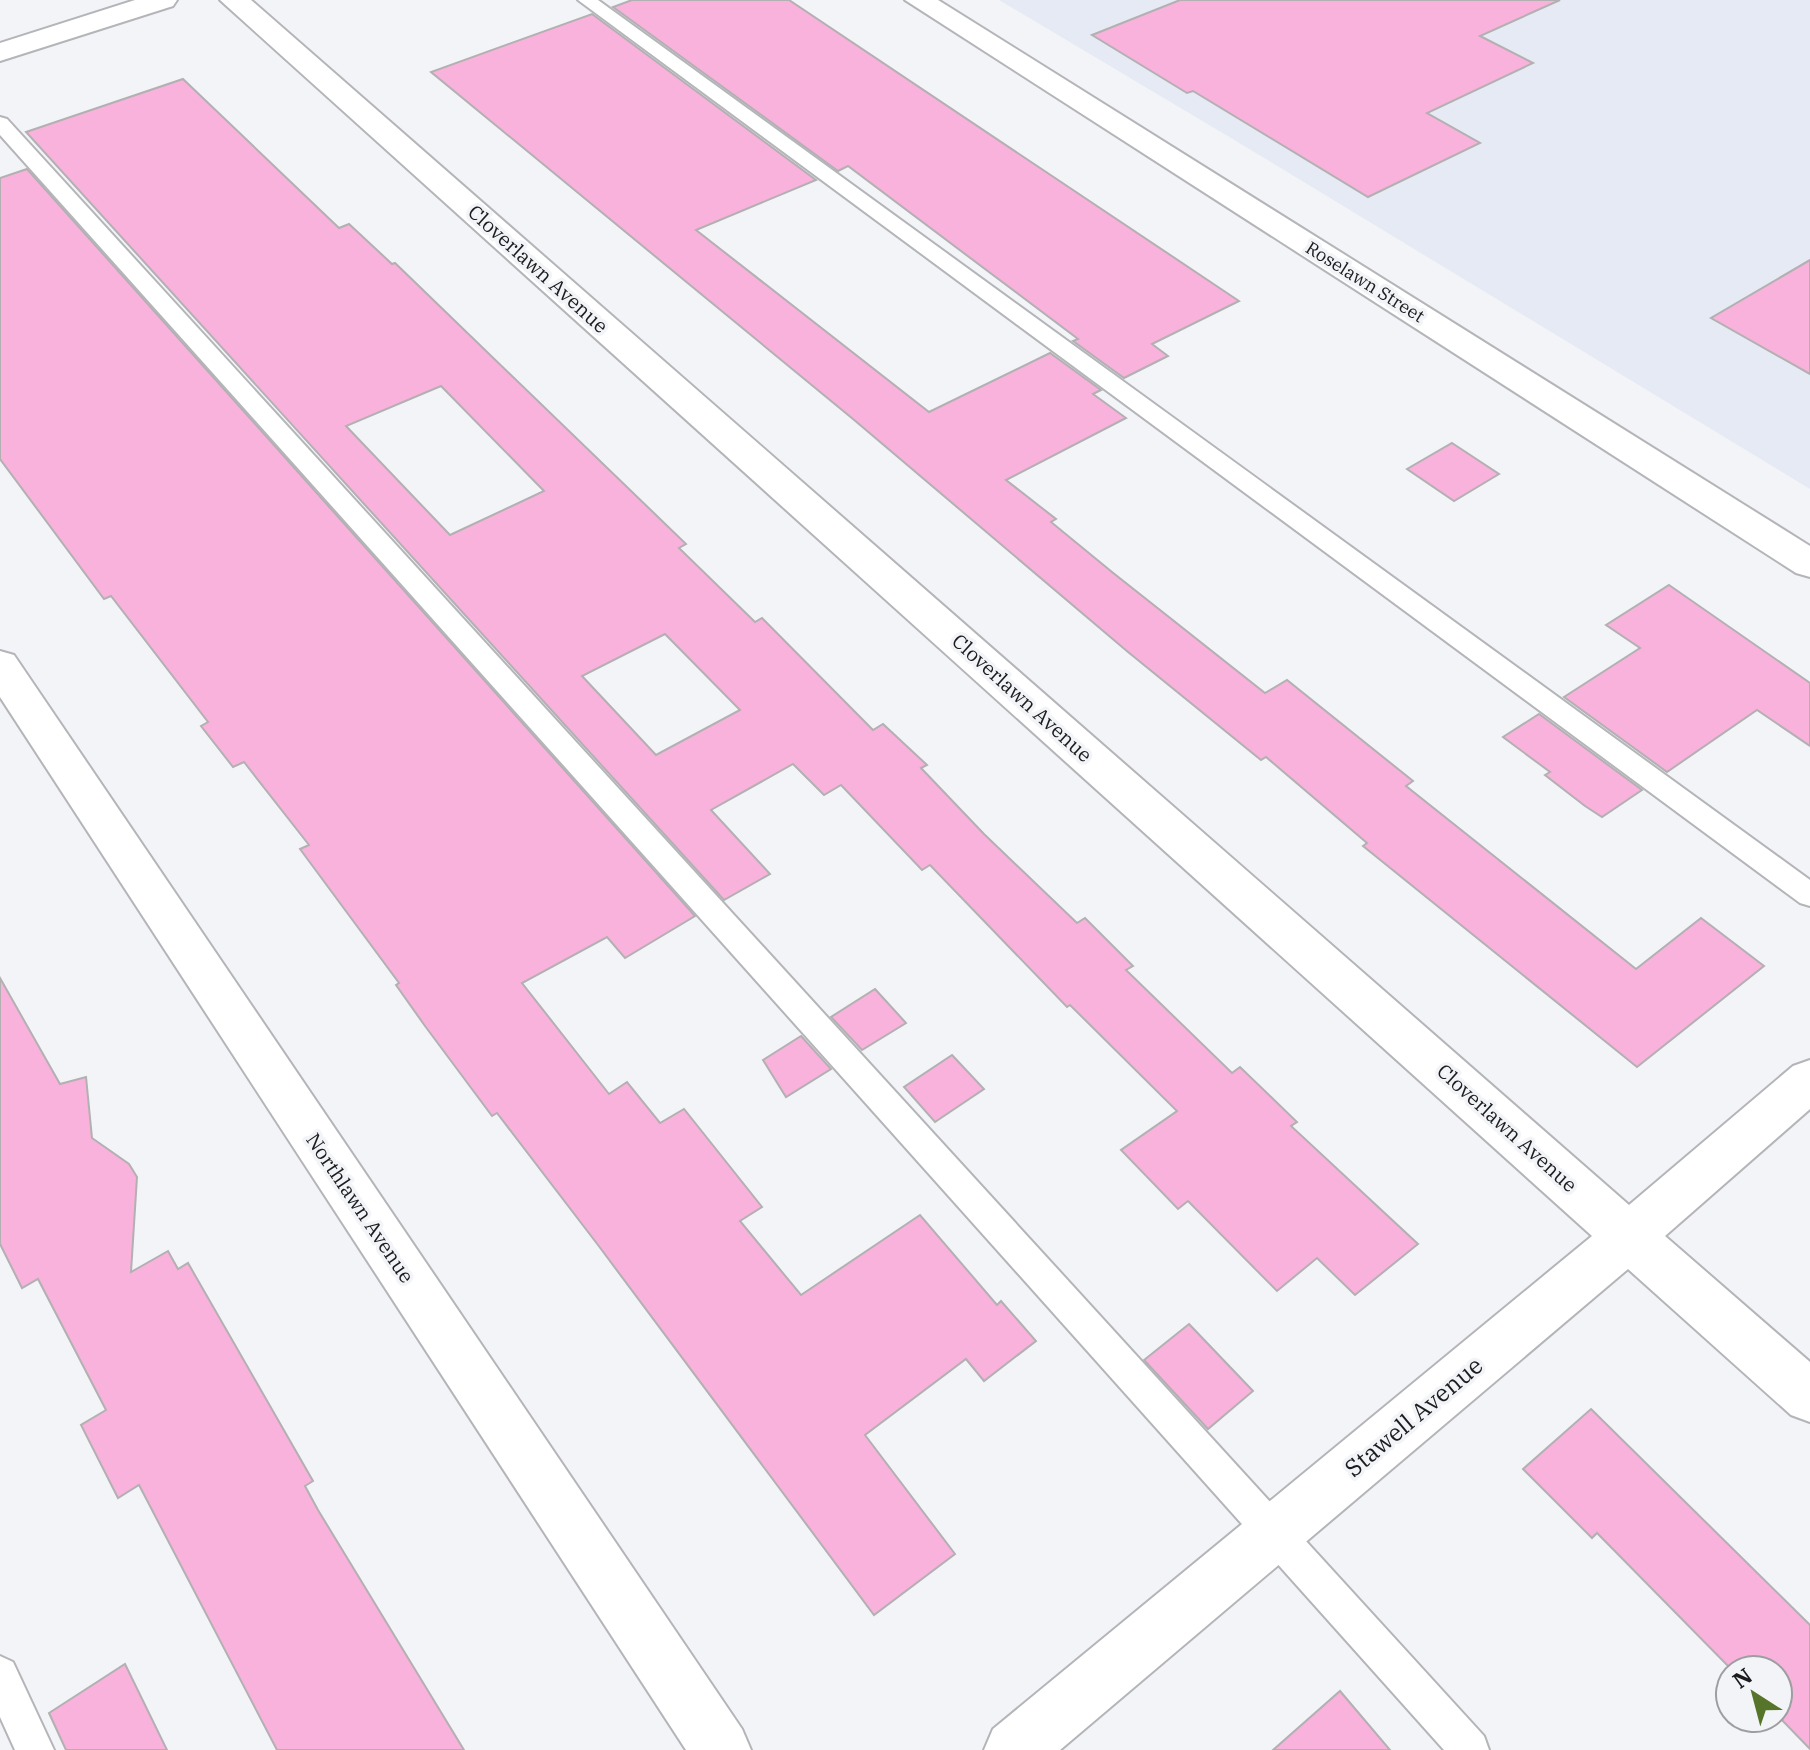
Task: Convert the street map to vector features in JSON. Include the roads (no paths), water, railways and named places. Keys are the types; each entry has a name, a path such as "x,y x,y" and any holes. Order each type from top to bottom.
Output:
{"street":[{"path":"0,52 163,0"},
{"name":"Cloverlawn Avenue","path":"234,0 1810,1397"},
{"name":"Roselawn Street","path":"919,0 1810,564"},
{"name":"Northlawn Avenue","path":"0,665 721,1750"},
{"name":"Stawell Avenue","path":"1014,1750 1629,1236 1810,1080"}],"lane":[{"path":"587,0 1810,895"},
{"path":"0,123 1470,1750"},
{"path":"0,1675 35,1750"}]}
